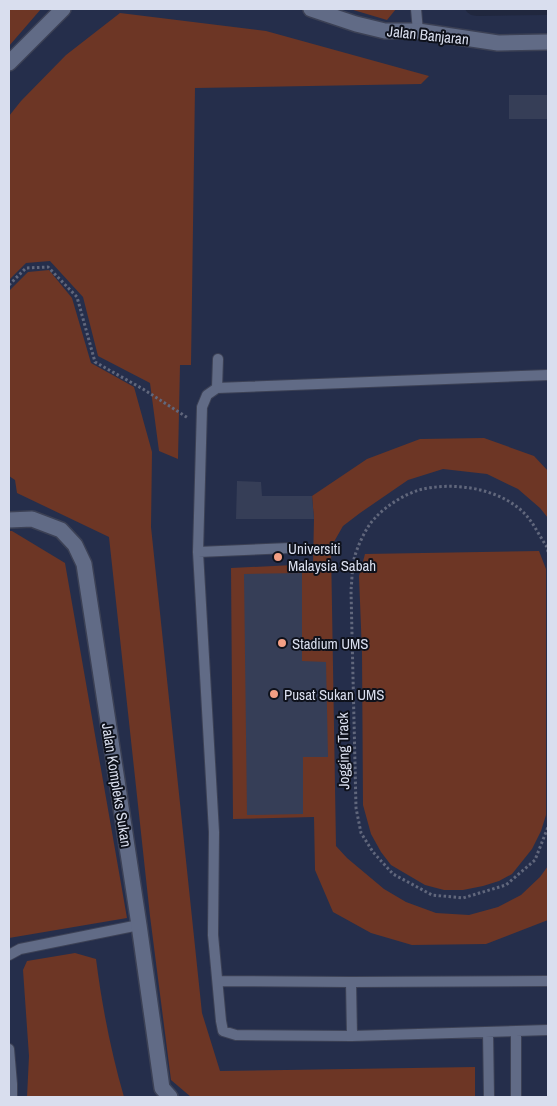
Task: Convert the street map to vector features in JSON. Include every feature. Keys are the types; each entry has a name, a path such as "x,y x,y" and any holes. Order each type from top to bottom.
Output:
{"street":[{"path":"9,63 63,9"},
{"name":"Jalan Banjaran","path":"311,9 356,24 385,31 418,31 498,43 548,42"},
{"name":"Jalan Kompleks Sukan","path":"9,520 32,519 62,530 75,545 84,564 162,1088 170,1097"}],"lane":[{"path":"416,9 418,31"},
{"path":"217,388 218,359"},
{"path":"548,375 217,388 207,395 202,407 198,552 214,832 214,935 220,1022 223,1031 236,1035 352,1036 548,1030"},
{"path":"198,552 290,548"},
{"path":"9,955 20,949 139,925"},
{"path":"218,981 548,981"},
{"path":"351,982 352,1036"},
{"path":"516,1031 516,1097"},
{"path":"488,1032 489,1097"},
{"path":"9,1049 12,1097"}],"path":[{"path":"9,286 26,268 48,267 77,297 95,362 144,389 202,425"},
{"name":"Jogging Track","path":"548,552 547,547 526,515 510,501 486,490 443,486 418,491 396,501 374,519 362,538 354,559 351,590 356,808 361,833 373,852 393,874 432,895 463,898 506,885 535,860 548,827"}],"shaded area":[{"name":"Universiti Malaysia Sabah","path":"9,9 465,9 471,15 477,16 548,15 548,1097 9,1097"},
{"path":"9,9 41,9 9,46"},
{"path":"350,9 396,9 387,20"},
{"path":"120,13 266,31 429,76 421,84 195,88 191,365 180,365 178,459 159,451 150,383 98,356 83,297 50,261 26,263 9,280 9,116 66,55"},
{"path":"49,270 72,298 91,363 134,387 152,452 151,527 202,1013 220,1071 475,1067 475,1097 191,1097 171,1080 150,916 109,537 17,493 15,480 9,476 9,291 28,272"},
{"name":"Stadium UMS","path":"484,438 534,456 548,471 548,518 540,508 518,489 487,474 443,469 408,480 360,513 343,526 331,547 336,846 347,858 384,889 406,902 436,913 469,915 498,907 521,895 540,877 548,866 548,920 486,944 412,945 371,933 333,912 315,870 314,817 233,819 231,568 313,564 314,519 312,496 367,459 420,439"},
{"path":"9,531 65,563 127,918 9,938"},
{"path":"539,551 546,569 546,815 541,831 532,849 512,874 499,881 463,890 444,890 425,885 391,865 371,834 363,805 362,653 359,576 365,554"},
{"path":"75,953 96,959 107,1029 124,1097 27,1097 29,1056 23,970 27,961"}],"building":[{"path":"509,95 548,95 548,119 509,119"},
{"path":"237,481 261,482 262,496 312,496 314,519 236,519"},
{"name":"Pusat Sukan UMS","path":"302,573 302,661 326,662 328,757 303,757 303,814 247,815 244,574"}],"place":[{"name":"Universiti Malaysia Sabah","path":"278,557"},
{"name":"Stadium UMS","path":"282,643"},
{"name":"Pusat Sukan UMS","path":"274,694"}]}
